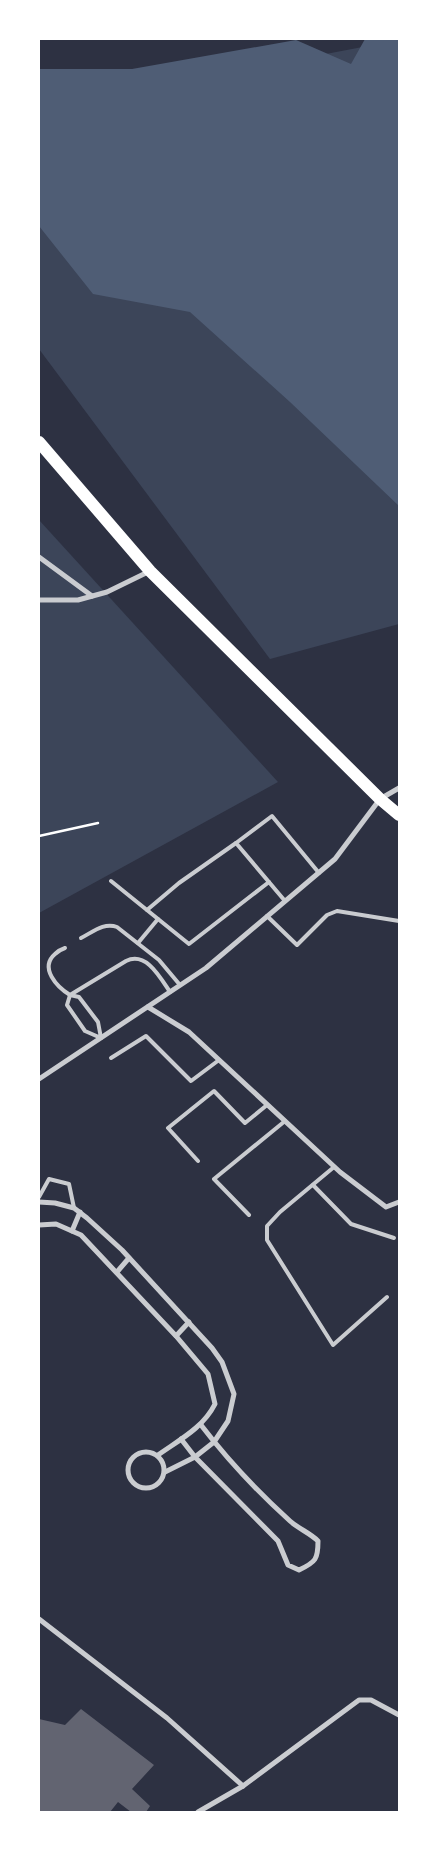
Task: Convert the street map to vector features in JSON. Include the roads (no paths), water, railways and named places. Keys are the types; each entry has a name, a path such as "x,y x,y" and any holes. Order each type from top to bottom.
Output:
{"main road":[{"path":"39,442 150,571 399,815"}],"street":[{"path":"39,557 92,596"},
{"path":"39,600 78,600 107,592 150,571"},
{"path":"39,1078 206,968 335,859 380,798 399,788"},
{"path":"148,1007 189,1032 334,1167 386,1207 399,1202"},
{"path":"39,1202 55,1203 74,1208 80,1212 129,1258 189,1322 222,1362 234,1394 228,1422 214,1442 194,1457 165,1472 159,1483 148,1488 136,1485 129,1475 129,1462 137,1454 148,1451 158,1455 164,1465 165,1472"},
{"path":"72,1231 80,1212"},
{"path":"39,1225 56,1224 81,1235 176,1336 208,1374 215,1404 209,1415 201,1425 158,1455"},
{"path":"117,1272 129,1258"},
{"path":"176,1336 189,1322"},
{"path":"181,1439 194,1457 278,1541 288,1565 299,1570 312,1564 318,1555 318,1541 292,1523 214,1442 201,1425"},
{"path":"39,1619 167,1718 243,1786"},
{"path":"198,1812 243,1786 359,1700 371,1700 399,1715"}],"lane":[{"path":"147,910 179,883 272,816 319,873"},
{"path":"236,843 285,902"},
{"path":"111,881 188,944 269,882"},
{"path":"267,916 297,945 327,915 338,911 399,921"},
{"path":"138,943 158,919"},
{"path":"81,938 101,927 112,925 118,927 159,960 180,985"},
{"path":"65,948 54,954 48,969 54,982 70,995 79,997 98,1022 101,1038"},
{"path":"101,1038 85,1031 68,1005 70,995 126,961 136,958 149,965 170,992"},
{"path":"111,1058 146,1036 191,1081 219,1060"},
{"path":"198,1162 168,1128 214,1091 245,1123 267,1105"},
{"path":"249,1215 214,1178 285,1121"},
{"path":"334,1167 280,1212 267,1226 266,1240 333,1345 387,1297"},
{"path":"39,1197 49,1179 68,1184 74,1208"},
{"path":"313,1185 351,1224 394,1238"}]}
